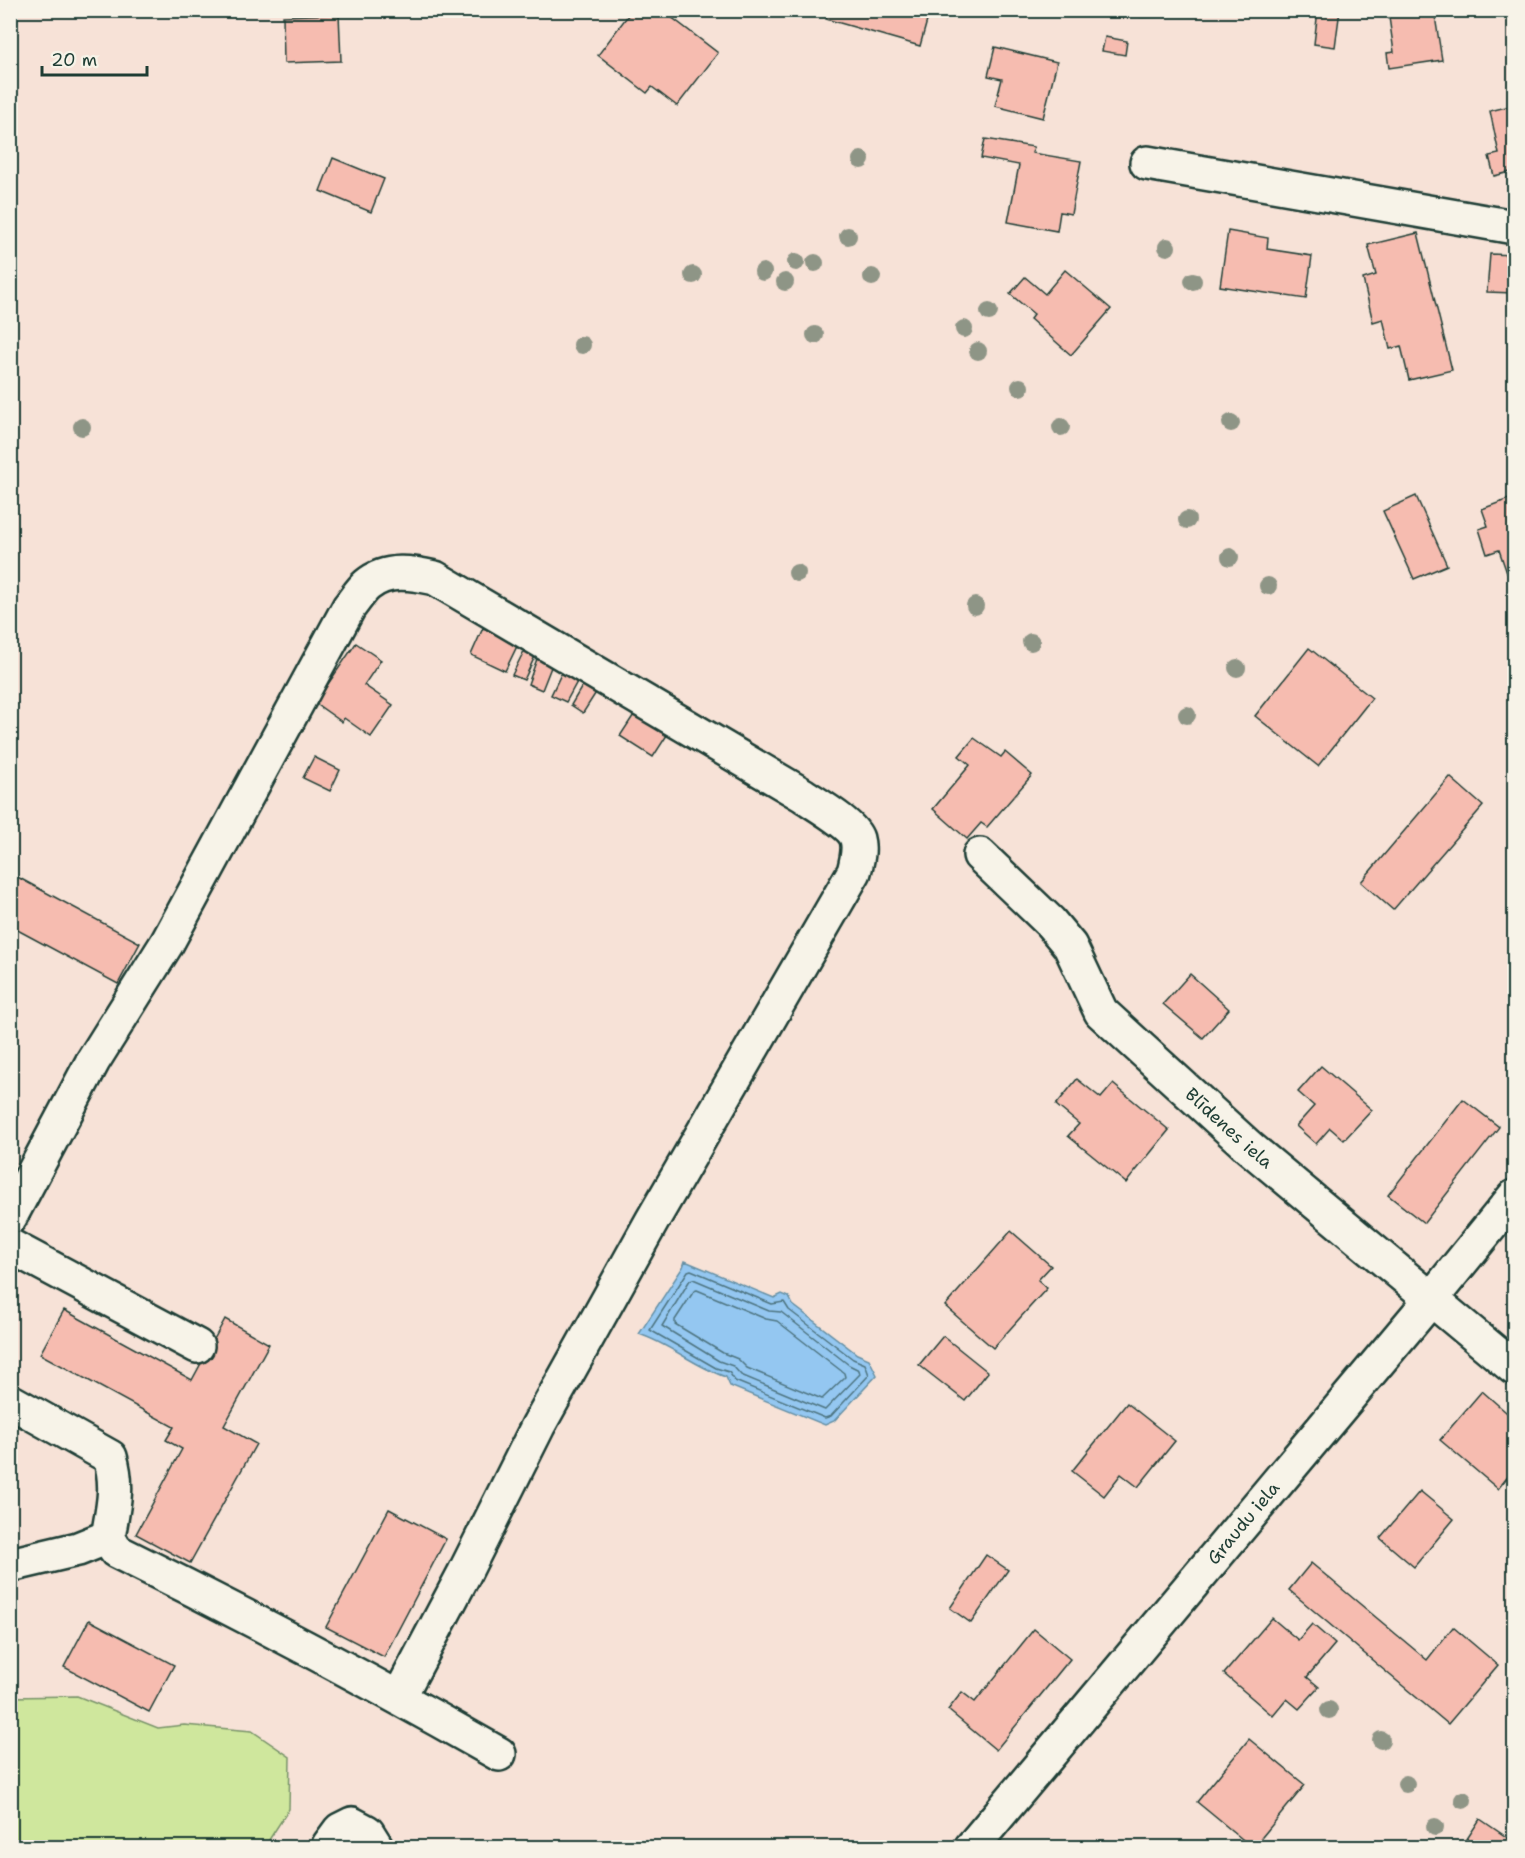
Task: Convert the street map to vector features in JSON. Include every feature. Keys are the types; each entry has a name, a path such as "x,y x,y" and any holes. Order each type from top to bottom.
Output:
{"street":[{"path":"1147,163 1515,227"},
{"path":"10,1217 93,1061 167,943 349,607 368,584 388,574 409,572 435,578 803,795 844,824 857,837 858,855 854,872 623,1272 538,1426 399,1697"},
{"name":"Blīdenes iela","path":"980,855 1050,922 1070,946 1101,1012 1250,1148 1515,1368"},
{"name":"Graudu iela","path":"971,1848 1515,1197"},
{"path":"10,1246 197,1346"},
{"path":"10,1401 110,1457 116,1474 116,1494 108,1537 116,1551 228,1606 399,1697 499,1754"},
{"path":"10,1565 78,1549 108,1537"},
{"path":"329,1845 340,1830 352,1824 368,1832 377,1848"}],"green space":[{"path":"77,1696 158,1728 184,1725 252,1731 290,1757 289,1809 263,1848 11,1847 11,1697"}],"water":[{"path":"685,1261 774,1298 782,1294 789,1297 793,1305 857,1354 869,1359 877,1375 834,1421 825,1425 730,1386 726,1377 639,1334"}],"building":[{"path":"632,10 662,10 718,53 677,106 652,87 647,93 598,55"},
{"path":"828,10 930,10 920,46 826,19"},
{"path":"1141,10 1165,10 1165,16 1141,17"},
{"path":"1318,10 1340,10 1335,47 1314,44"},
{"path":"1388,10 1434,10 1442,60 1389,68 1387,53 1394,52"},
{"path":"339,14 341,61 284,63 283,16"},
{"path":"1105,37 1127,41 1125,55 1102,51"},
{"path":"995,47 1057,62 1043,118 995,106 1002,79 988,76"},
{"path":"1514,105 1514,171 1494,176 1489,156 1499,154 1490,111"},
{"path":"985,139 1034,147 1032,153 1081,161 1071,214 1060,212 1057,231 1008,222 1019,165 981,158"},
{"path":"333,158 384,179 371,212 320,191"},
{"path":"1228,231 1268,238 1267,249 1312,256 1306,299 1220,286"},
{"path":"1418,233 1452,370 1409,380 1401,346 1390,349 1383,319 1373,322 1363,279 1376,275 1368,245"},
{"path":"1490,254 1514,255 1514,293 1487,292"},
{"path":"1065,270 1111,309 1071,355 1030,319 1034,314 1010,294 1025,277 1045,294"},
{"path":"1416,496 1447,565 1414,579 1383,511"},
{"path":"1514,497 1514,570 1507,573 1499,550 1487,554 1479,529 1488,526 1482,509"},
{"path":"483,628 518,644 505,671 471,655"},
{"path":"356,643 381,660 364,685 393,705 371,737 344,718 342,722 315,703"},
{"path":"1309,648 1372,698 1318,766 1255,716"},
{"path":"525,649 536,654 524,680 512,675"},
{"path":"538,656 553,662 542,690 528,684"},
{"path":"563,670 579,678 566,702 551,695"},
{"path":"584,683 597,691 583,713 571,705"},
{"path":"637,710 669,732 653,757 620,736"},
{"path":"974,738 1001,757 1005,752 1032,775 987,827 981,823 967,839 933,809 970,765 959,756"},
{"path":"314,757 340,770 330,791 303,778"},
{"path":"1450,777 1483,806 1393,910 1361,882"},
{"path":"10,873 140,943 118,984 10,926"},
{"path":"1190,974 1229,1009 1203,1038 1163,1004"},
{"path":"1321,1066 1372,1110 1344,1140 1330,1128 1316,1144 1296,1126 1314,1106 1298,1092"},
{"path":"1077,1079 1101,1098 1113,1084 1169,1130 1126,1183 1068,1136 1079,1124 1056,1105"},
{"path":"1463,1099 1499,1127 1424,1223 1388,1195"},
{"path":"1011,1231 1051,1266 1038,1280 1047,1288 993,1348 945,1306"},
{"path":"64,1310 192,1380 225,1319 269,1344 224,1426 256,1444 190,1563 136,1534 182,1449 166,1440 174,1427 40,1354"},
{"path":"943,1336 988,1372 965,1401 919,1365"},
{"path":"1482,1391 1514,1419 1514,1469 1498,1489 1440,1440"},
{"path":"1127,1403 1175,1441 1138,1487 1121,1474 1104,1496 1072,1471"},
{"path":"1420,1491 1454,1519 1414,1567 1380,1538"},
{"path":"389,1509 446,1539 384,1657 326,1627"},
{"path":"986,1555 1008,1570 971,1623 950,1608"},
{"path":"1311,1563 1427,1660 1453,1627 1498,1665 1448,1724 1289,1590"},
{"path":"1272,1618 1298,1640 1312,1624 1335,1644 1307,1677 1319,1687 1299,1709 1287,1699 1273,1716 1224,1674"},
{"path":"89,1620 174,1665 149,1712 64,1667"},
{"path":"1034,1629 1070,1659 996,1750 948,1710 962,1692 975,1702"},
{"path":"1249,1739 1305,1785 1253,1848 1197,1802"},
{"path":"1480,1819 1512,1841 1507,1848 1461,1848"}]}
